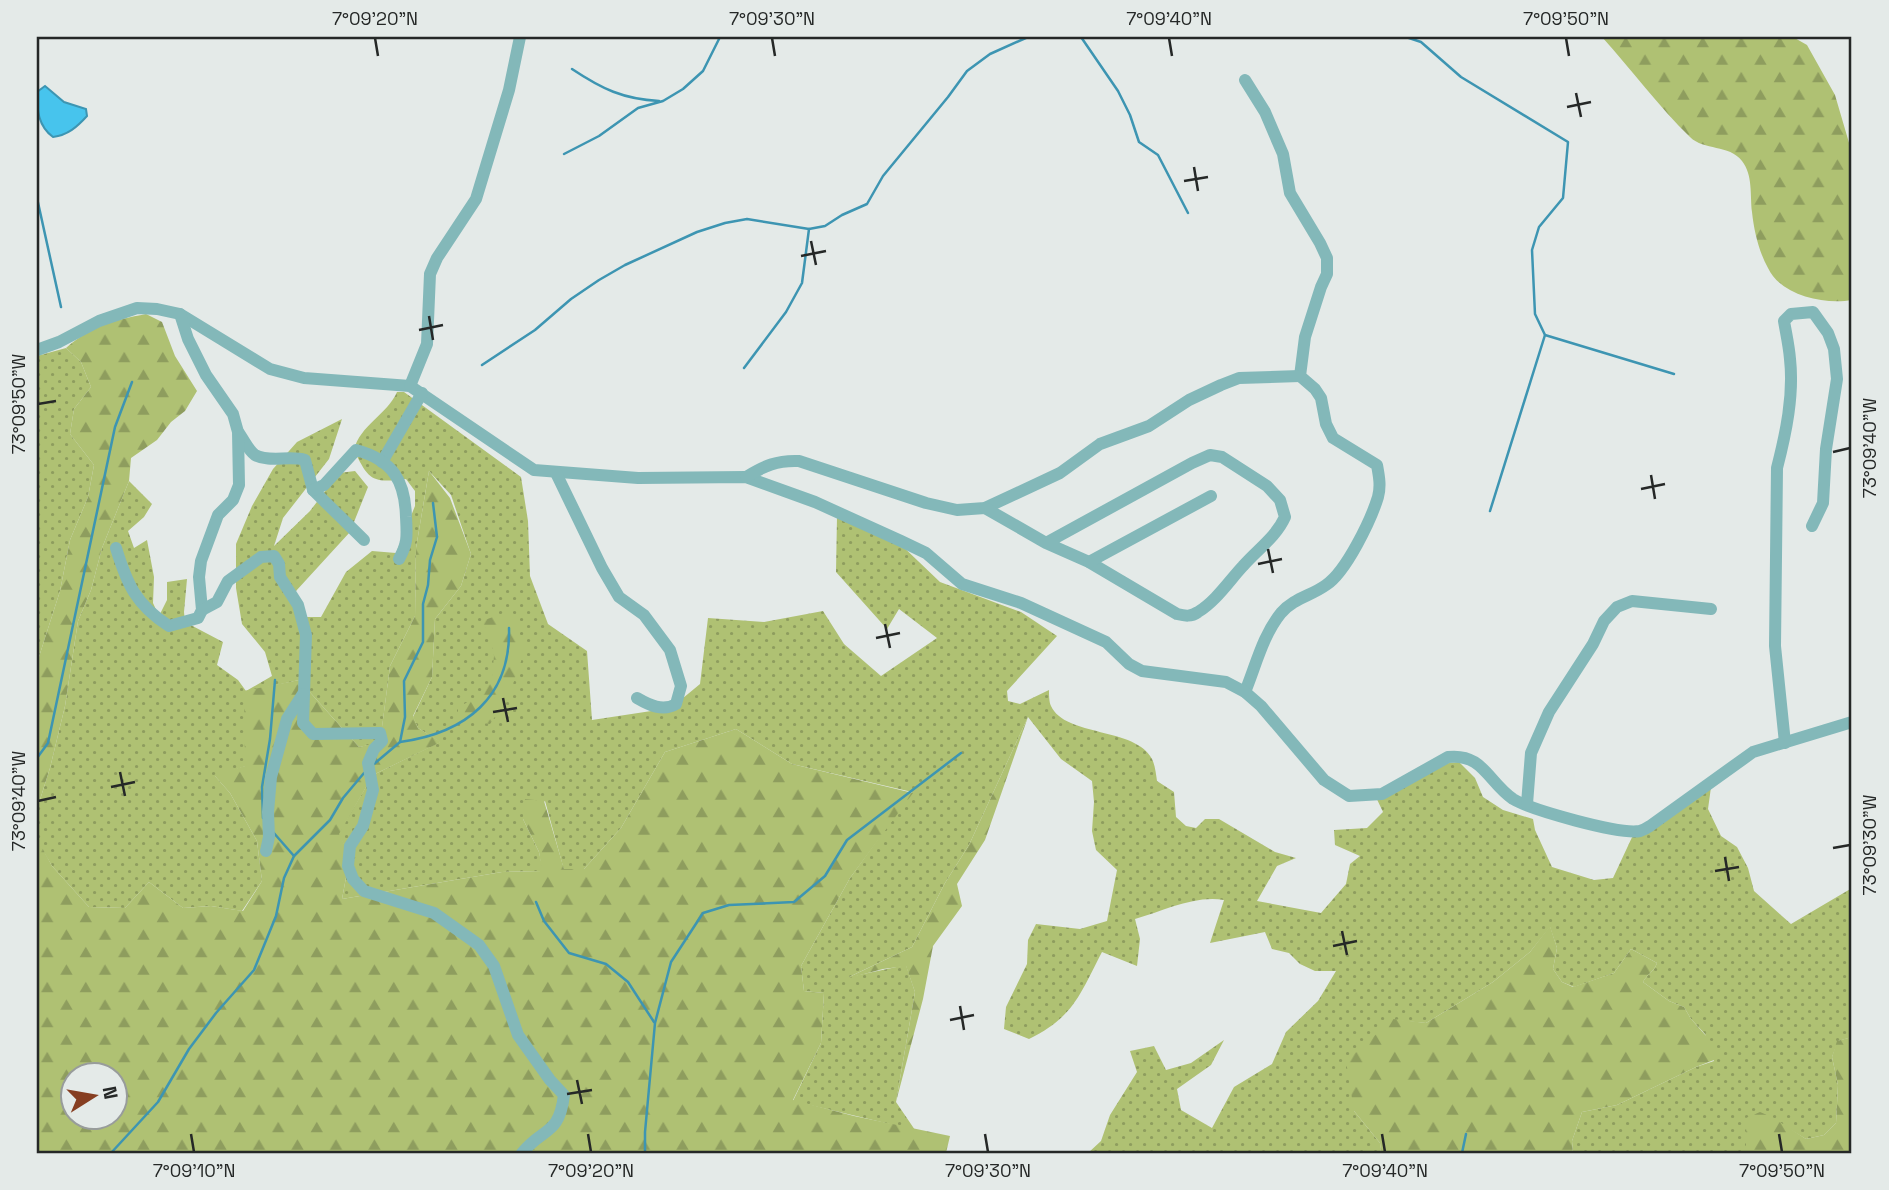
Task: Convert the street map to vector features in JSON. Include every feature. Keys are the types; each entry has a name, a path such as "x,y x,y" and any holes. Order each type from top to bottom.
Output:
{"street":[{"path":"410,386 427,344 430,274 437,258 476,199 509,90 520,37"},
{"path":"1245,80 1265,113 1283,154 1290,193 1327,258 1327,274 1305,337 1300,376"},
{"path":"37,350 99,321 137,308 157,309 180,314 270,369 304,378 410,386 534,470 638,478 746,477 815,502 926,553 962,584 1021,603 1106,642 1129,664 1142,671 1226,682 1245,692 1261,706 1324,780 1349,796 1382,794 1448,757 1460,756 1472,759 1502,790 1516,800 1542,811 1589,823 1639,831 1650,827 1753,752 1852,722"},
{"path":"1785,743 1776,646 1777,468 1786,429 1791,359 1784,321 1791,314 1813,312 1828,333 1834,349 1837,379 1826,449 1823,503 1812,526"},
{"path":"180,314 188,339 206,375 233,414 239,432 254,455 306,460 313,490 364,540"},
{"path":"746,477 772,463 783,460 799,461 926,503 957,510 985,508 1060,473 1100,444 1149,426 1189,400 1220,385 1239,378 1300,376 1321,398 1326,424 1333,438 1377,465 1380,481 1378,497 1353,552 1334,577 1327,585 1291,602 1269,630 1245,692"},
{"path":"382,462 422,393"},
{"path":"116,548 130,586 150,613 169,626 198,618 202,610 199,578 201,561 218,515 233,500 239,485 239,432"},
{"path":"313,490 324,485 356,450 369,453 382,462 399,478 405,496 407,544 399,559"},
{"path":"985,508 1046,543 1089,562 1186,617 1216,597 1268,543 1283,522 1285,512 1280,500 1268,486 1222,457 1210,455 1046,543"},
{"path":"556,473 601,568 619,597 645,615 670,650 681,686 676,704 669,708 654,707 637,698"},
{"path":"1089,562 1211,496"},
{"path":"202,610 218,602 228,581 261,557 274,556 279,564 280,576 298,605 306,635 303,723 313,733 380,733 382,741 374,749 368,763 373,790 363,826 350,846 348,866 353,879 363,891 434,913 479,946 494,966 518,1035 550,1080 564,1094 562,1114 548,1132 528,1145 522,1153"},
{"path":"1527,804 1531,753 1549,712 1593,644 1604,621 1617,607 1632,601 1711,609"},
{"path":"266,851 271,777 287,719 303,694"}],"green space":[{"path":"1602,37 1793,37 1807,45 1835,95 1852,153 1852,300 1829,301 1805,296 1793,292 1774,278 1757,241 1749,179 1742,161 1730,152 1702,144 1690,137"},
{"path":"146,314 162,322 175,356 197,391 185,411 171,422 157,440 131,458 129,481 102,548 91,590 78,621 65,706 38,806 38,840 52,866 89,907 125,908 149,882 183,908 211,906 243,911 262,881 257,841 230,793 214,775 245,766 244,691 299,680 359,747 380,742 390,666 415,616 416,548 429,471 450,498 471,554 461,586 435,619 432,677 413,716 418,728 441,742 373,775 339,834 350,856 342,899 502,872 542,871 539,852 523,819 525,799 544,801 564,869 584,869 621,828 665,752 736,729 792,764 913,793 850,878 801,966 804,991 824,993 821,1043 793,1100 950,1136 946,1153 37,1153 37,663 60,591 70,540 88,497 94,465 70,434 74,409 91,387 81,362 66,348 94,329"},
{"path":"66,348 81,362 91,387 74,409 70,434 94,465 88,497 70,540 60,591 37,663 37,356"},
{"path":"397,392 404,392 521,477 528,521 530,576 548,624 587,651 592,720 671,708 700,684 708,618 764,622 823,611 844,644 881,676 937,638 899,609 887,629 836,572 837,517 896,540 940,582 1021,612 1057,636 1007,691 1008,701 1020,704 1049,690 1050,704 1059,716 1070,723 1117,736 1144,749 1153,761 1157,781 1174,792 1176,817 1186,826 1196,828 1205,819 1219,819 1275,852 1296,858 1277,866 1257,901 1321,913 1346,884 1350,864 1360,856 1335,845 1334,830 1367,828 1383,812 1374,793 1421,766 1459,762 1475,778 1483,797 1503,810 1533,819 1535,830 1552,867 1594,880 1613,878 1634,833 1712,780 1708,809 1721,836 1737,847 1748,868 1754,891 1791,924 1852,888 1852,1037 1838,1041 1832,1057 1838,1085 1836,1123 1824,1135 1806,1139 1791,1130 1746,1119 1746,1153 1573,1153 1572,1141 1582,1112 1617,1105 1714,1061 1705,1034 1684,1007 1669,1001 1643,982 1657,963 1631,949 1614,973 1574,987 1562,982 1553,969 1557,948 1550,927 1530,952 1493,982 1426,1023 1393,1020 1354,1111 1380,1143 1381,1153 1088,1153 1101,1141 1110,1115 1137,1072 1130,1051 1154,1046 1166,1070 1191,1063 1224,1040 1211,1065 1177,1089 1181,1110 1212,1128 1234,1087 1272,1064 1286,1032 1318,1001 1336,971 1315,971 1300,964 1289,953 1272,949 1265,932 1210,943 1224,900 1202,900 1135,919 1140,939 1137,966 1102,952 1074,1003 1044,1031 1029,1039 1004,1029 1006,1007 1027,964 1028,940 1036,924 1080,929 1107,921 1117,870 1096,850 1092,831 1092,781 1061,759 1028,717 969,845 945,883 912,947 849,977 906,965 915,992 896,1102 915,1130 793,1101 821,1043 824,993 804,991 801,966 850,878 912,792 792,764 736,729 665,752 621,828 584,869 564,870 545,801 523,819 539,852 543,871 502,872 342,899 350,856 338,834 373,775 440,742 418,728 413,717 432,677 435,619 461,586 471,554 451,495 429,471 416,548 415,616 390,666 380,743 359,747 299,680 245,692 246,766 215,776 230,793 257,841 262,881 242,911 211,906 183,908 149,882 125,908 89,907 52,866 37,840 38,806 65,706 78,621 91,590 102,548 129,481 152,504 144,517 128,531 134,548 147,540 154,577 153,603 159,616 167,600 167,582 187,579 185,622 223,642 217,665 238,680 246,691 272,676 265,652 242,624 236,588 236,544 252,506 273,469 297,442 342,419 329,459 283,518 274,546 310,511 339,473 355,471 368,487 350,532 296,591 296,606 304,617 321,617 346,572 372,551 396,553 415,506 415,491 406,479 386,481 373,478 354,450 362,434"},
{"path":"512,610 525,650 508,698 490,724 458,719 458,707 484,694 492,676 494,656 482,621"},
{"path":"1028,717 985,840 957,884 962,906 933,946 923,999 896,1102 915,992 906,966 845,979 912,947 945,883 969,845"},
{"path":"1550,926 1557,948 1553,969 1562,982 1573,987 1614,973 1631,949 1657,963 1643,982 1669,1001 1684,1007 1716,1047 1714,1060 1617,1105 1582,1112 1572,1141 1573,1153 1381,1153 1380,1143 1354,1111 1346,1061 1393,1019 1426,1023 1493,982 1530,952"},
{"path":"1852,1037 1852,1153 1746,1153 1746,1118 1760,1112 1806,1139 1824,1135 1836,1123 1838,1085 1832,1057 1837,1041"}],"water":[{"path":"45,86 64,102 86,109 87,116 76,127 53,137 41,123 38,111 37,92"}],"waterway":[{"path":"564,154 599,136 638,108 663,101 683,89 703,71 720,37"},
{"path":"482,365 535,330 571,299 599,280 697,232 747,219 809,229 825,226 867,204 883,176 967,71 990,54 1028,37"},
{"path":"1081,37 1118,91 1139,142 1158,155 1188,213"},
{"path":"1406,37 1421,42 1461,77 1568,142 1563,198 1539,227 1532,250 1535,314 1545,335 1674,374"},
{"path":"572,69 613,92 659,101"},
{"path":"37,198 61,307"},
{"path":"744,368 786,312 802,283 809,229"},
{"path":"1490,511 1545,335"},
{"path":"37,758 48,743 115,427 132,382"},
{"path":"374,764 400,742 405,717 404,681 423,642 423,604 430,560 437,537 433,503"},
{"path":"400,742 445,730 480,708 493,692 502,674 508,652 509,628"},
{"path":"263,818 262,787 270,739 275,680"},
{"path":"645,1153 655,1023 671,962 703,913 729,905 794,902 825,876 847,840 961,753"},
{"path":"111,1153 158,1102 189,1049 254,970 276,916 284,878 294,856 330,820 343,798 364,773"},
{"path":"273,832 294,856"},
{"path":"536,902 544,921 569,953 606,964 628,982 654,1022"},
{"path":"1462,1153 1466,1134"}]}
